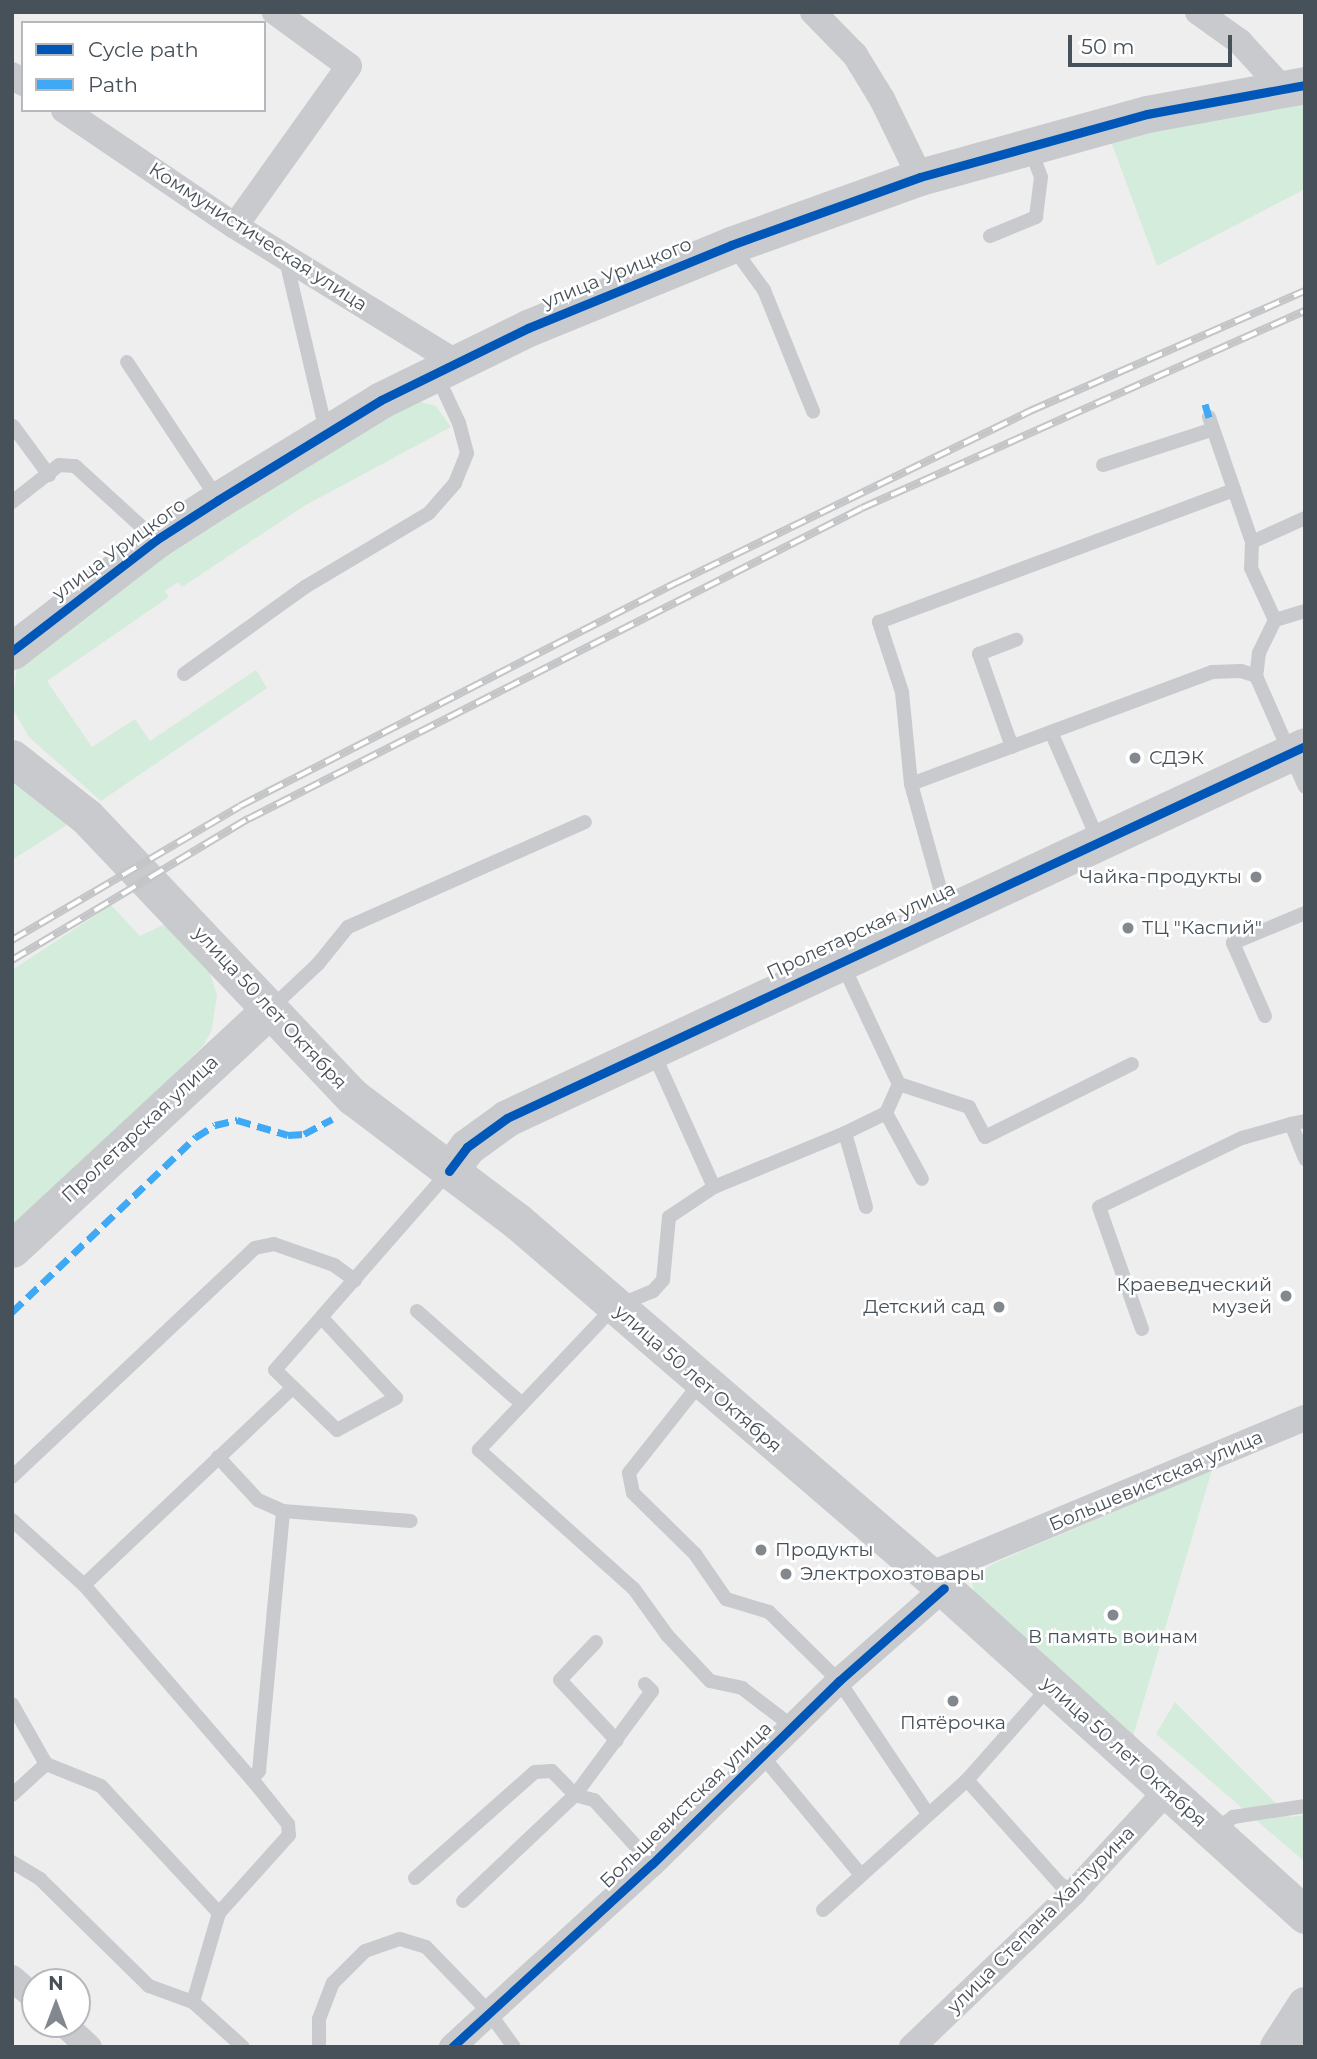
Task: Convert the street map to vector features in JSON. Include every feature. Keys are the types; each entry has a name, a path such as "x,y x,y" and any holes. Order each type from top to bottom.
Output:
{"street":[{"path":"235,226 348,66 275,12"},
{"path":"813,12 855,55 882,99 920,177"},
{"path":"1198,12 1240,42 1294,87"},
{"name":"улица Урицкого","path":"12,651 156,540 326,433 444,367 731,245 920,177 1147,114 1294,87"},
{"name":"Коммунистическая улица","path":"67,112 235,226 284,255 444,367"},
{"name":"Пролетарская улица","path":"449,1171 489,1128 946,910 1297,750"},
{"name":"улица 50 лет Октября","path":"12,758 102,833 353,1097 517,1221 701,1382 937,1582 1212,1832 1298,1900"},
{"name":"Пролетарская улица","path":"12,1249 269,1010"},
{"name":"Большевистская улица","path":"452,2047 764,1758 937,1582 1305,1418"},
{"name":"улица Степана Халтурина","path":"912,2047 1074,1892 1167,1791"},
{"path":"1278,2047 1305,2005"}],"lane":[{"path":"990,236 1037,217 1041,177 1028,145"},
{"path":"731,245 764,290 813,411"},
{"path":"284,255 326,433"},
{"path":"127,362 218,500"},
{"path":"184,674 305,587 429,513 455,483 467,453 444,367"},
{"path":"1103,465 1210,424 1252,542 1251,568 1275,620"},
{"path":"13,426 49,475"},
{"path":"12,502 59,465 75,466 156,540"},
{"path":"946,910 911,783 902,692 879,622 1234,490"},
{"path":"1252,542 1305,518"},
{"path":"1305,611 1275,620 1259,653 1256,676 1297,750 1305,787"},
{"path":"1012,747 979,654 1016,640"},
{"path":"911,783 1212,673 1241,671 1256,676"},
{"path":"1051,732 1099,842"},
{"path":"269,1010 318,964 348,927 585,822"},
{"path":"1265,1016 1233,943 1305,913"},
{"path":"840,960 899,1084 969,1107 985,1137 1132,1063"},
{"path":"651,1049 714,1187"},
{"path":"793,1727 742,1688 710,1681 667,1634 634,1589 480,1450 521,1403 614,1307 653,1291 663,1280 669,1217 714,1187 845,1133 886,1113 899,1084"},
{"path":"886,1113 922,1179"},
{"path":"1142,1329 1099,1207 1242,1138 1298,1123 1305,1159"},
{"path":"845,1133 866,1207"},
{"path":"322,1318 396,1398 337,1430 275,1370 449,1171"},
{"path":"12,1477 255,1248 274,1244 334,1265 355,1280"},
{"path":"417,1311 521,1403"},
{"path":"701,1382 629,1473 633,1493 695,1554 726,1599 769,1612 839,1681 928,1814"},
{"path":"85,1586 292,1388"},
{"path":"218,1457 258,1500 283,1511 411,1521"},
{"path":"252,1779 259,1771 283,1511"},
{"path":"12,1520 85,1586 288,1824 289,1835 219,1913 192,2002"},
{"path":"596,1642 560,1680 617,1741"},
{"path":"463,1901 575,1796 652,1691 645,1684"},
{"path":"823,1910 967,1780 1051,1685"},
{"path":"12,1704 46,1763 101,1786 219,1913"},
{"path":"764,1758 861,1875"},
{"path":"12,1795 46,1763"},
{"path":"415,1878 535,1772 552,1771 575,1796 594,1800 652,1864"},
{"path":"967,1780 1060,1884 1074,1892"},
{"path":"1212,1832 1233,1817 1305,1806"},
{"path":"12,1862 40,1879 149,1986 192,2002 243,2047"},
{"path":"319,2047 319,2019 332,1983 365,1951 400,1939 426,1947 488,2011 514,2047"}],"green space":[{"path":"1305,89 1305,189 1157,266 1105,125"},
{"path":"418,401 436,406 451,427 304,506 182,587 178,582 165,591 169,597 47,681 92,747 135,719 150,741 256,670 267,688 101,801 29,737 12,708 17,666 164,554 398,407"},
{"path":"12,775 67,825 12,860"},
{"path":"111,905 140,936 169,922 206,961 217,995 212,1029 204,1045 12,1233 12,970"},
{"path":"1212,1470 1132,1740 975,1596 972,1583 978,1572 999,1561"},
{"path":"1175,1702 1290,1817 1305,1815 1305,1862 1156,1734"}],"railway":[{"path":"12,940 240,806 676,583 1030,411 1305,291"},
{"path":"12,960 248,819 862,508 1305,311"}],"marked path":[{"path":"1205,404 1209,417"},
{"path":"12,1312 196,1137 215,1125 237,1120 288,1135 304,1134 332,1119"}],"cycle path":[{"path":"12,651 156,540 218,500 381,400 528,328 731,245 920,177 1147,114 1305,85"},
{"path":"449,1171 467,1147 507,1118 1305,746"},
{"path":"452,2047 652,1864 839,1681 944,1588"}],"place":[{"name":"СДЭК","path":"1135,758"},
{"name":"Чайка-продукты","path":"1256,877"},
{"name":"ТЦ \"Каспий\"","path":"1128,928"},
{"name":"Краеведческий музей","path":"1286,1296"},
{"name":"Детский сад","path":"999,1307"},
{"name":"Продукты","path":"761,1550"},
{"name":"Электрохозтовары","path":"786,1574"},
{"name":"В память воинам","path":"1113,1615"},
{"name":"Пятёрочка","path":"953,1701"}]}
